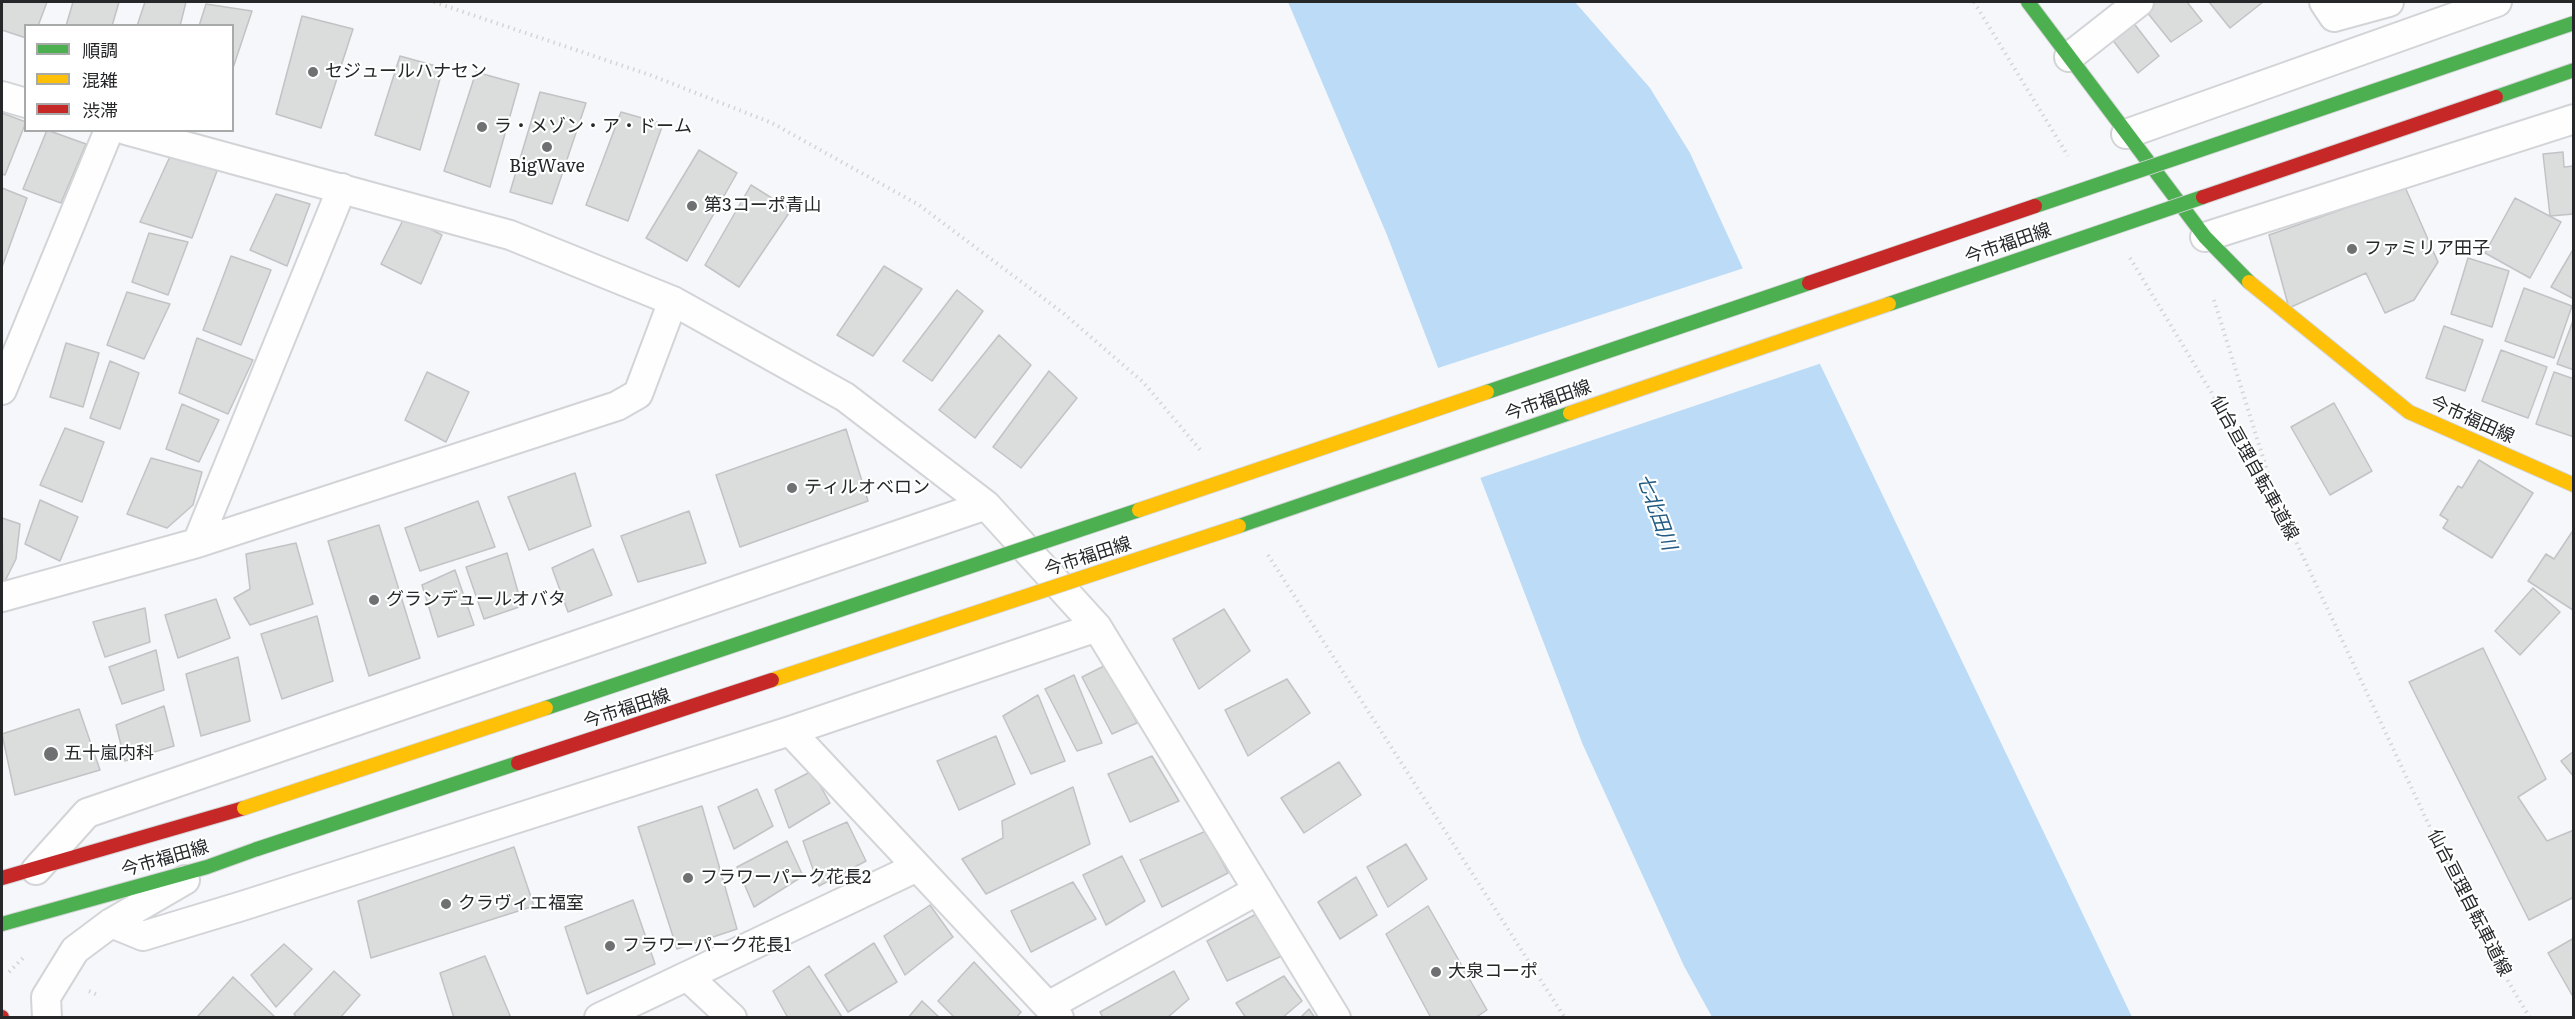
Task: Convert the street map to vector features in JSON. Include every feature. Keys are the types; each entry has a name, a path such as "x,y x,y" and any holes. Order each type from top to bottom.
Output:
{"main road":[{"name":"今市福田線","path":"2028,2 2205,237 2246,279 2409,412 2574,485"},
{"name":"今市福田線","path":"2,878 244,808 872,602 2574,23"},
{"name":"今市福田線","path":"2,924 207,867 1171,549 2574,70"}],"street":[{"path":"2069,57 2139,2"},
{"path":"2324,2 2334,17 2389,2"},
{"path":"2126,134 2497,2"},
{"path":"2,96 24,102"},
{"path":"2205,237 2574,119"},
{"path":"2,390 108,132"},
{"path":"133,132 510,235 673,301 845,397 986,505 1097,627 1336,1017"},
{"path":"197,543 342,188"},
{"path":"2,597 197,543 617,406 638,394 673,301"},
{"path":"36,870 87,813 986,505"},
{"path":"111,923 143,936 790,731 1097,627"},
{"path":"790,731 1053,1012 1258,890"},
{"path":"47,1017 45,997 75,950 111,923 207,867"},
{"path":"599,1017 917,867"},
{"path":"687,976 732,1017"}],"path":[{"path":"434,2 653,76 772,123 919,205 1063,313 1143,382 1207,460"},
{"path":"1974,2 2073,164"},
{"name":"仙台亘理自転車道線","path":"2128,255 2276,499 2481,936 2530,1017"},
{"path":"2212,291 2276,499"},
{"path":"1264,550 1565,1017"},
{"path":"9,972 24,956"}],"water":[{"name":"七北田川","path":"1288,2 1575,2 1650,88 1690,153 1781,352 1819,362 2132,1017 1712,1017 1684,966 1583,745 1387,235"}],"pier":[{"path":"1747,267 1784,350 1820,360 1822,363 1477,479 1435,369"}],"building":[{"path":"2,2 47,2 39,24 24,24 24,37 2,30"},
{"path":"73,2 119,2 113,24 67,24"},
{"path":"145,2 186,2 180,24 138,24"},
{"path":"2148,2 2187,2 2202,21 2171,42 2142,6"},
{"path":"2209,2 2263,2 2230,28"},
{"path":"206,4 252,11 234,65 234,24 200,24"},
{"name":"セジュールハナセン","path":"302,16 353,29 321,128 276,114"},
{"path":"2129,17 2159,56 2138,73 2108,34"},
{"path":"400,56 443,68 420,150 375,135"},
{"name":"ラ・メゾン・ア・ドーム","path":"476,72 519,84 490,187 444,171"},
{"name":"BigWave","path":"540,92 586,103 552,204 510,192"},
{"path":"621,112 663,124 628,221 586,205"},
{"path":"2,113 24,121 24,127 5,175 2,174"},
{"path":"46,132 53,132 86,144 61,203 23,189"},
{"name":"第3コーポ青山","path":"699,150 737,173 687,261 646,238"},
{"path":"172,152 217,171 192,238 140,222"},
{"path":"2563,152 2564,167 2574,166 2574,214 2550,216 2543,154"},
{"path":"751,185 791,210 739,287 705,265"},
{"name":"ファミリア田子","path":"2405,187 2438,262 2414,300 2385,313 2366,273 2289,308 2269,235"},
{"path":"2,188 27,198 2,267"},
{"path":"276,194 310,204 287,266 250,250"},
{"path":"2515,198 2561,222 2530,278 2485,253"},
{"path":"405,216 442,235 421,284 381,264"},
{"path":"149,233 188,242 168,295 132,282"},
{"path":"2574,248 2574,299 2551,287"},
{"path":"231,256 271,270 241,345 203,330"},
{"path":"2468,258 2509,271 2492,327 2451,314"},
{"path":"884,266 922,289 873,356 837,335"},
{"path":"2524,288 2572,306 2554,358 2505,341"},
{"path":"957,290 983,311 932,381 903,361"},
{"path":"127,292 170,304 144,359 107,345"},
{"path":"2574,318 2574,370 2557,364"},
{"path":"2444,326 2483,340 2465,391 2426,378"},
{"path":"999,335 1031,365 975,438 939,410"},
{"path":"197,338 253,360 228,414 179,393"},
{"path":"66,343 99,353 83,407 50,397"},
{"path":"2501,350 2547,367 2528,418 2482,401"},
{"path":"110,361 139,373 120,429 90,418"},
{"path":"1049,371 1077,398 1021,468 993,447"},
{"path":"427,372 469,392 446,442 405,420"},
{"path":"2554,372 2574,379 2574,437 2536,424"},
{"path":"2334,403 2372,471 2330,495 2291,427"},
{"path":"182,404 219,420 199,462 166,449"},
{"path":"65,428 104,442 82,502 40,485"},
{"name":"ティルオベロン","path":"846,429 868,501 740,547 716,475"},
{"path":"151,458 202,472 193,505 167,528 127,514"},
{"path":"2479,460 2533,493 2492,558 2443,528 2448,520 2440,515 2458,486 2462,488"},
{"path":"575,473 591,526 529,550 508,497"},
{"path":"40,500 78,517 60,561 25,544"},
{"path":"478,501 495,547 420,571 405,528"},
{"path":"689,511 706,563 638,582 621,536"},
{"path":"2,518 20,524 16,559 3,585"},
{"name":"グランデュールオバタ","path":"379,525 420,658 369,676 328,541"},
{"path":"2574,529 2573,610 2528,581 2546,554 2554,559"},
{"path":"296,543 313,604 250,625 234,598 250,589 246,554"},
{"path":"593,549 612,595 568,612 552,568"},
{"path":"507,553 522,606 484,619 466,567"},
{"path":"455,570 474,625 438,637 422,585"},
{"path":"2533,588 2560,612 2520,655 2495,631"},
{"path":"216,599 230,638 178,658 165,615"},
{"path":"145,608 150,642 105,657 93,622"},
{"path":"1224,609 1250,651 1199,689 1173,639"},
{"path":"317,616 333,681 282,699 261,634"},
{"path":"2483,648 2546,779 2518,797 2547,841 2574,830 2574,897 2529,920 2409,682"},
{"path":"156,650 164,690 122,704 109,667"},
{"path":"238,657 250,721 201,736 186,674"},
{"path":"1106,665 1137,723 1112,734 1082,677"},
{"path":"1074,675 1102,743 1077,751 1045,689"},
{"path":"1287,679 1310,713 1248,756 1225,710"},
{"path":"1038,695 1065,761 1031,774 1003,716"},
{"path":"164,706 174,746 125,761 116,725"},
{"path":"79,709 100,770 15,795 2,734"},
{"path":"996,736 1015,784 959,810 937,761"},
{"path":"2574,751 2574,777 2561,761"},
{"path":"1152,756 1179,801 1130,822 1108,774"},
{"path":"1339,762 1361,795 1304,833 1281,798"},
{"path":"812,771 830,803 789,828 775,790"},
{"path":"1073,787 1090,844 986,894 962,859 1003,838 1002,821"},
{"path":"757,789 773,826 734,849 718,807"},
{"name":"フラワーパーク花長2","path":"702,806 737,929 677,949 638,827"},
{"path":"847,822 866,861 819,886 803,841"},
{"path":"1206,831 1228,873 1162,907 1140,860"},
{"path":"787,841 803,876 754,907 737,867"},
{"path":"1406,844 1427,879 1388,907 1367,867"},
{"name":"クラヴィエ福室","path":"514,847 534,906 371,958 358,901"},
{"path":"1122,856 1145,901 1106,925 1083,875"},
{"path":"1356,877 1377,915 1340,939 1318,902"},
{"path":"1073,882 1096,919 1031,952 1011,911"},
{"name":"フラワーパーク花長1","path":"633,900 655,964 587,994 565,927"},
{"path":"930,905 953,937 905,975 884,936"},
{"name":"大泉コーポ","path":"1428,906 1487,1010 1475,1018 1431,1018 1386,934"},
{"path":"1258,913 1284,955 1227,981 1207,941"},
{"path":"2574,938 2574,994 2572,995 2548,953"},
{"path":"874,943 897,982 848,1012 825,975"},
{"path":"284,944 312,969 276,1007 251,975"},
{"path":"485,956 511,1018 454,1018 440,973"},
{"path":"974,962 1021,1012 1016,1018 955,1018 938,1001"},
{"path":"809,966 842,1018 788,1018 773,991"},
{"path":"334,971 360,995 340,1018 297,1018 294,1014"},
{"path":"1174,971 1189,999 1167,1018 1103,1018 1100,1012"},
{"path":"1284,976 1302,1001 1282,1018 1246,1018 1236,1003"},
{"path":"233,977 276,1018 200,1018 198,1016"},
{"path":"922,1001 940,1018 908,1018"},
{"path":"1309,1009 1315,1018 1300,1018"}],"traffic: fast":[{"path":"2028,2 2205,237 2249,282"},
{"path":"2035,206 2574,23"},
{"path":"2496,97 2574,70"},
{"path":"1889,304 2203,197"},
{"path":"1487,392 1809,283"},
{"path":"1239,526 1570,413"},
{"path":"546,708 1139,510"},
{"path":"257,849 518,763"},
{"path":"2,924 207,867 257,849"}],"traffic: slow":[{"path":"2249,282 2409,412 2574,485"},
{"path":"1570,413 1889,304"},
{"path":"1139,510 1487,392"},
{"path":"772,680 1239,526"},
{"path":"244,808 546,708"}],"traffic: jam":[{"path":"2203,197 2496,97"},
{"path":"1809,283 2035,206"},
{"path":"518,763 772,680"},
{"path":"2,878 244,808"}],"place":[{"name":"セジュールハナセン","path":"313,72"},
{"name":"ラ・メゾン・ア・ドーム","path":"482,127"},
{"name":"BigWave","path":"547,147"},
{"name":"第3コーポ青山","path":"692,206"},
{"name":"ファミリア田子","path":"2352,249"},
{"name":"ティルオベロン","path":"792,488"},
{"name":"グランデュールオバタ","path":"374,600"},
{"name":"五十嵐内科","path":"51,754"},
{"name":"フラワーパーク花長2","path":"688,878"},
{"name":"クラヴィエ福室","path":"446,904"},
{"name":"フラワーパーク花長1","path":"610,946"},
{"name":"大泉コーポ","path":"1436,972"}]}
